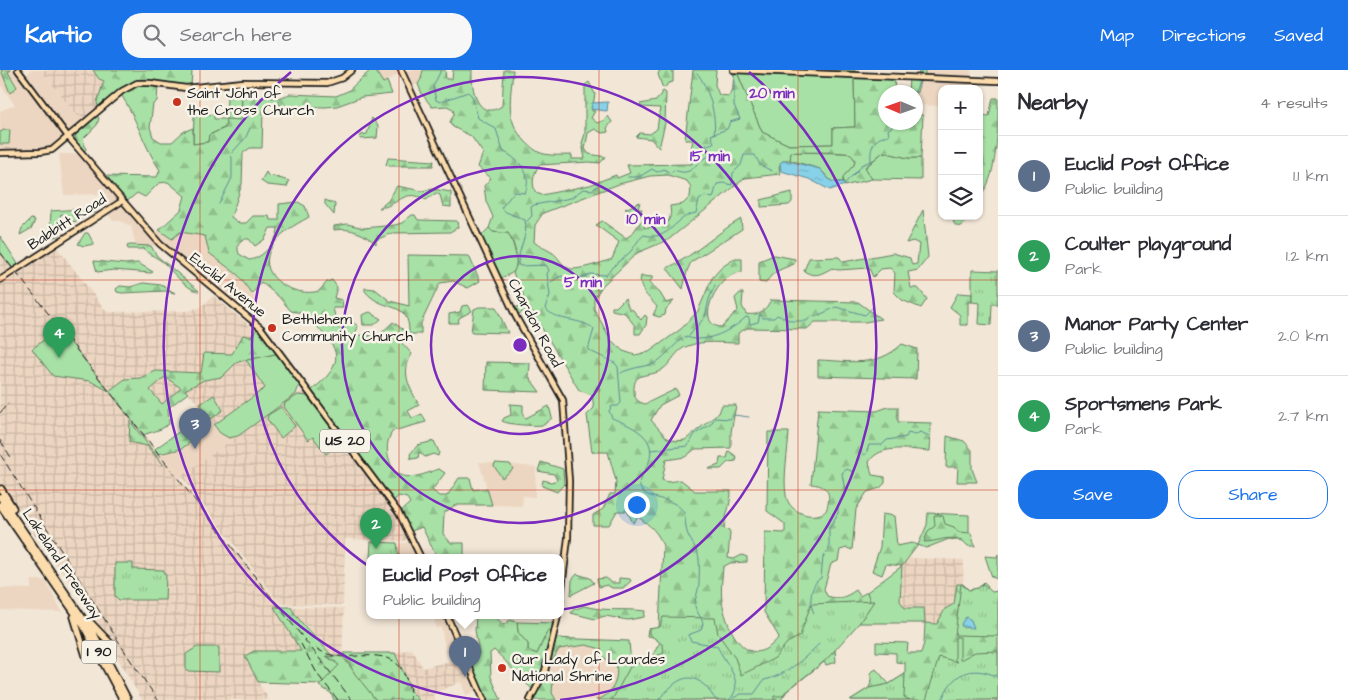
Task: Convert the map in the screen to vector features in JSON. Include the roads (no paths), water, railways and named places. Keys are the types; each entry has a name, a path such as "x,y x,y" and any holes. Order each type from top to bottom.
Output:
{"highway":[{"path":"1,489 30,543"},
{"name":"Lakeland Freeway","path":"0,497 94,643 123,700"},
{"name":"Lakeland Freeway","path":"0,505 30,543"},
{"path":"0,511 30,543"},
{"path":"72,607 110,643"},
{"path":"72,607 86,656"},
{"name":"Lakeland Freeway","path":"72,607 104,650 128,700"}],"main road":[{"name":"Euclid Avenue","path":"18,70 69,138 167,251 261,328 398,513 419,554"},
{"path":"0,152 46,152 69,138 122,91 137,84 150,83 186,88 243,82 328,83 342,78 352,70"},
{"name":"Chardon Road","path":"401,70 516,317 563,400 569,486 568,538 564,571"},
{"path":"733,70 998,81"},
{"name":"Babbitt Road","path":"0,280 122,201"},
{"path":"448,619 484,700"},
{"path":"530,700 546,671 557,619"}],"water":[{"path":"608,102 607,111 591,109 592,103"},
{"path":"784,160 820,169 829,180 843,182 845,185 830,190 809,179 781,171 780,163"},
{"path":"966,617 971,620 974,628 962,627 961,624"}],"waterway":[{"path":"441,70 433,87 436,100 440,102 468,92 472,96 478,118 496,129 503,151 519,163 526,173 527,186 525,193 514,192 501,208 525,220 526,231 518,264 520,266 546,265 549,270 547,274 550,295 545,308 556,316 588,325 594,329 588,350 615,363 618,367 621,403 618,406 612,406 609,411 612,418 641,433 650,445 649,462 639,483 643,492 674,503 684,513 687,532 699,557 699,583 695,606 703,623 701,630 688,635 691,641 717,646 733,673 735,680 734,694 729,700"},
{"path":"920,75 922,70"},
{"path":"697,73 705,85 711,102 715,127 714,134"},
{"path":"628,177 639,177 652,169 657,172 664,169 670,173 674,170 686,172 710,155 706,145 714,143 711,135 727,129 730,122 740,119 734,105 734,73"},
{"path":"918,85 919,81"},
{"path":"219,204 232,178 232,157 230,155 246,137 250,128"},
{"path":"844,184 861,165 871,161 872,147 879,138 889,135 888,130"},
{"path":"549,283 561,276 578,280 590,274 606,275 631,251 644,235 653,236 667,232 682,219 696,213 699,200 705,196 713,198 717,184 732,185 733,173 741,165 744,155 755,155 760,165 772,171"},
{"path":"527,221 532,216 531,207 534,205 571,198 583,189 592,190 599,185"},
{"path":"689,336 705,317 709,299 715,285"},
{"path":"621,373 653,364 684,337 697,339 712,337 737,325 746,317 749,318 750,324 758,322 760,314 763,318 774,318 777,315 792,321 807,321 811,316 815,317 836,307 865,315 873,307"},
{"path":"651,450 688,446 695,434 710,425 715,418 730,419 734,415 749,417"},
{"path":"814,613 811,604 811,594 815,584 821,578 823,557 829,550 829,529 838,513 838,506 845,491 842,473 847,469 853,472 856,463 859,458 866,454 869,445 882,445 887,440 906,437 908,433 915,435 920,432 927,435"},
{"path":"733,698 741,694 754,694 764,680 787,671 819,644"},
{"path":"942,700 951,683 957,677 971,671 979,671 998,677"},
{"path":"658,700 678,681 690,678 697,680 706,687 716,700"}],"railway":[{"path":"0,252 352,700"},
{"path":"0,413 9,402"},
{"path":"0,440 12,459"},
{"path":"0,454 129,658 158,700"},
{"path":"301,644 318,675 338,700"},
{"path":"316,648 327,654 339,656 376,656 388,658 397,664 404,674 409,686 410,700"}],"place":[{"name":"Saint John of the Cross Church","path":"177,102"},
{"name":"Bethlehem Community Church","path":"272,328"},
{"name":"Sportsmens Park","path":"59,358"},
{"name":"Manor Party Center","path":"195,449"},
{"name":"Coulter playground","path":"376,549"},
{"name":"Our Lady of Lourdes National Shrine","path":"502,668"},
{"name":"Euclid Post Office","path":"465,677"}]}
